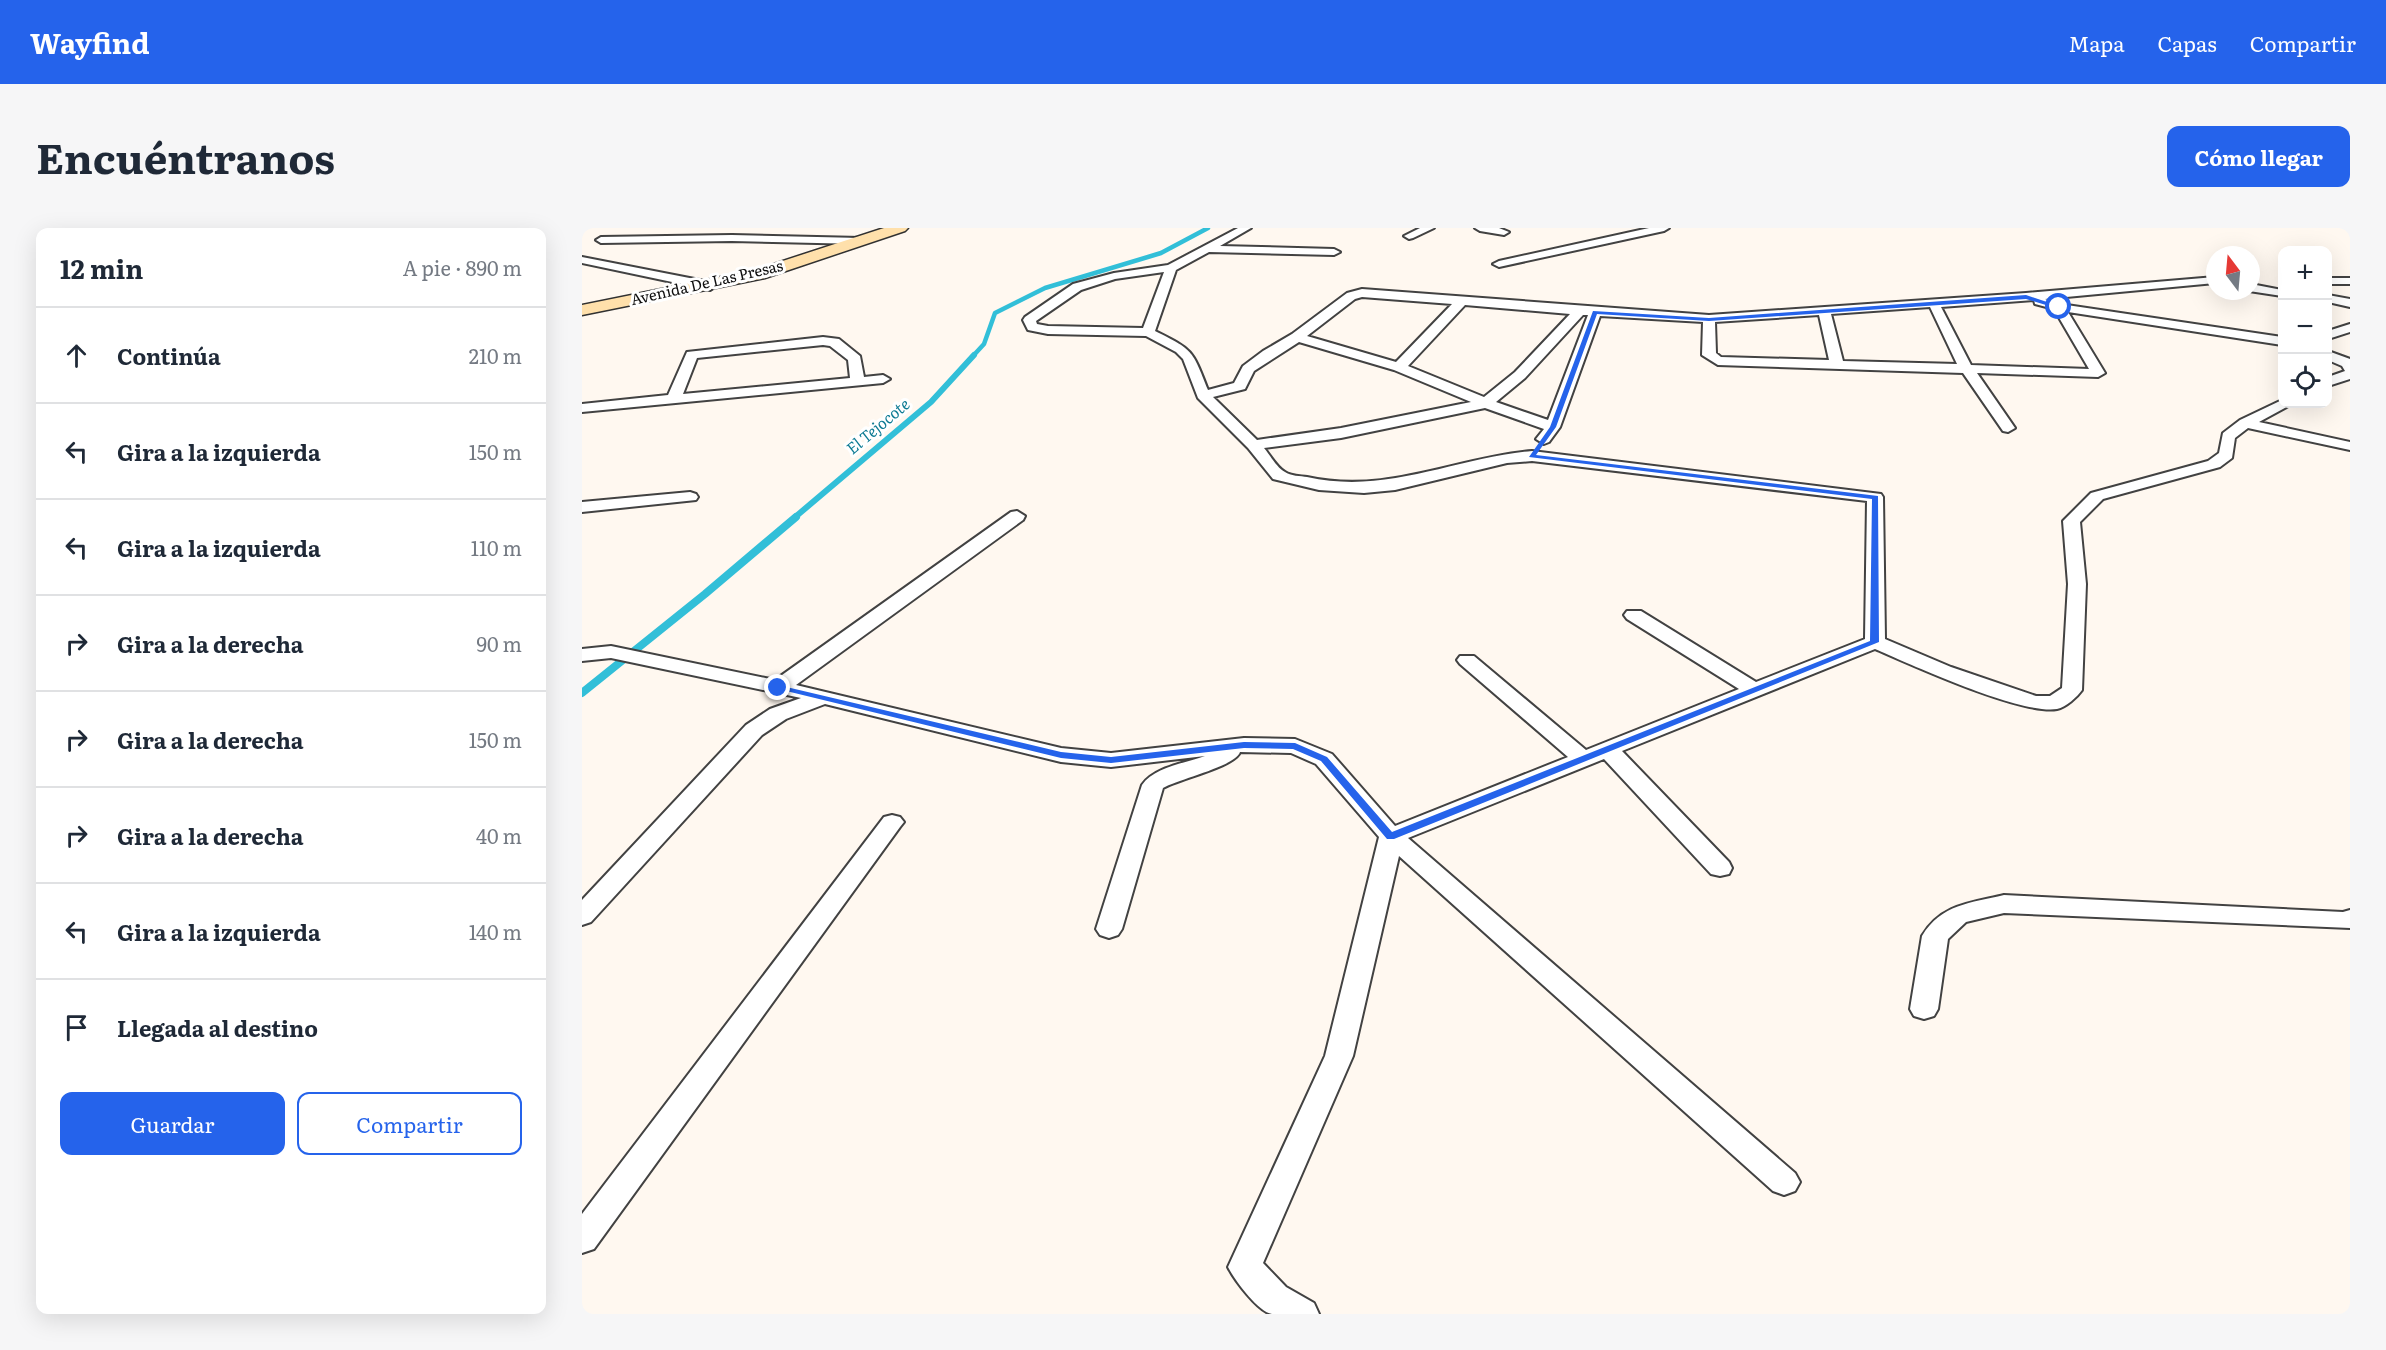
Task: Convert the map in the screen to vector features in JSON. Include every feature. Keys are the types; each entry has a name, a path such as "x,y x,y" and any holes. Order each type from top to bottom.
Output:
{"main road":[{"name":"Avenida De Las Presas","path":"582,310 710,286 759,274 900,228"}],"street":[{"path":"648,228 596,241 732,238 861,241"},
{"path":"714,228 744,235"},
{"path":"732,238 769,228"},
{"path":"1246,228 1171,268 1114,276 1077,287 1029,320 1032,327 1048,330 1148,332 1181,349 1189,358 1203,394 1279,476 1319,485 1364,488 1395,484 1507,458 1532,456 1875,497 1875,642"},
{"path":"1409,236 1429,228"},
{"path":"1480,228 1504,232"},
{"path":"1499,264 1664,228"},
{"path":"1205,248 1334,252"},
{"path":"582,260 710,286"},
{"path":"593,274 615,268"},
{"path":"1148,332 1171,268"},
{"path":"2260,279 2278,280"},
{"path":"1203,394 1240,386 1248,369 1356,294 1374,292 1595,313 1709,319 1934,304 2206,281"},
{"path":"2332,281 2350,282"},
{"path":"2260,289 2278,292"},
{"path":"2026,297 2059,307 2278,340"},
{"path":"2332,300 2350,303"},
{"path":"1399,368 1462,301"},
{"path":"1934,304 1966,368 2008,428"},
{"path":"1709,319 1709,355 1718,361 2098,373 2059,307"},
{"path":"1253,446 1341,432 1486,403 1520,375 1580,311"},
{"path":"1824,312 1837,364"},
{"path":"1532,456 1553,427 1595,313"},
{"path":"2332,334 2350,328"},
{"path":"1297,337 1399,368 1553,427"},
{"path":"674,399 692,356 823,341 834,342 855,359 856,380"},
{"path":"2332,357 2347,363 2350,369"},
{"path":"2332,381 2350,374"},
{"path":"582,408 883,378"},
{"path":"1391,836 1875,642 1944,671 2034,702 2055,703 2072,690 2077,584 2071,521 2097,496 2214,464 2227,455 2228,436 2245,423 2278,407"},
{"path":"2245,423 2349,445"},
{"path":"582,507 690,496"},
{"path":"778,688 1017,516"},
{"path":"1634,615 1754,690"},
{"path":"582,655 614,653 824,697 1061,755 1111,760 1244,745 1295,746 1324,759 1391,836 1784,1182"},
{"path":"1467,660 1583,759"},
{"path":"582,916 754,730 778,714 824,697"},
{"path":"1109,929 1153,785 1167,775 1211,763 1244,745"},
{"path":"1607,749 1720,868"},
{"path":"582,1239 892,822"},
{"path":"1281,1309 1245,1268 1339,1056 1391,836"},
{"path":"1924,1009 1935,936 1957,915 2004,904 2333,921 2350,919"}],"waterway":[{"name":"El Tejocote","path":"973,356 984,344 995,313 1045,288 1161,253 1208,228"},
{"name":"El Tejocote","path":"794,518 931,402 974,355"},
{"name":"El Tejocote","path":"582,693 796,517"}],"route":[{"path":"778,688 824,697 1061,755 1111,760 1244,745 1295,746 1324,759 1391,836 1875,642 1875,497 1532,456 1553,427 1595,313 1709,319 2026,297 2059,307"}]}
